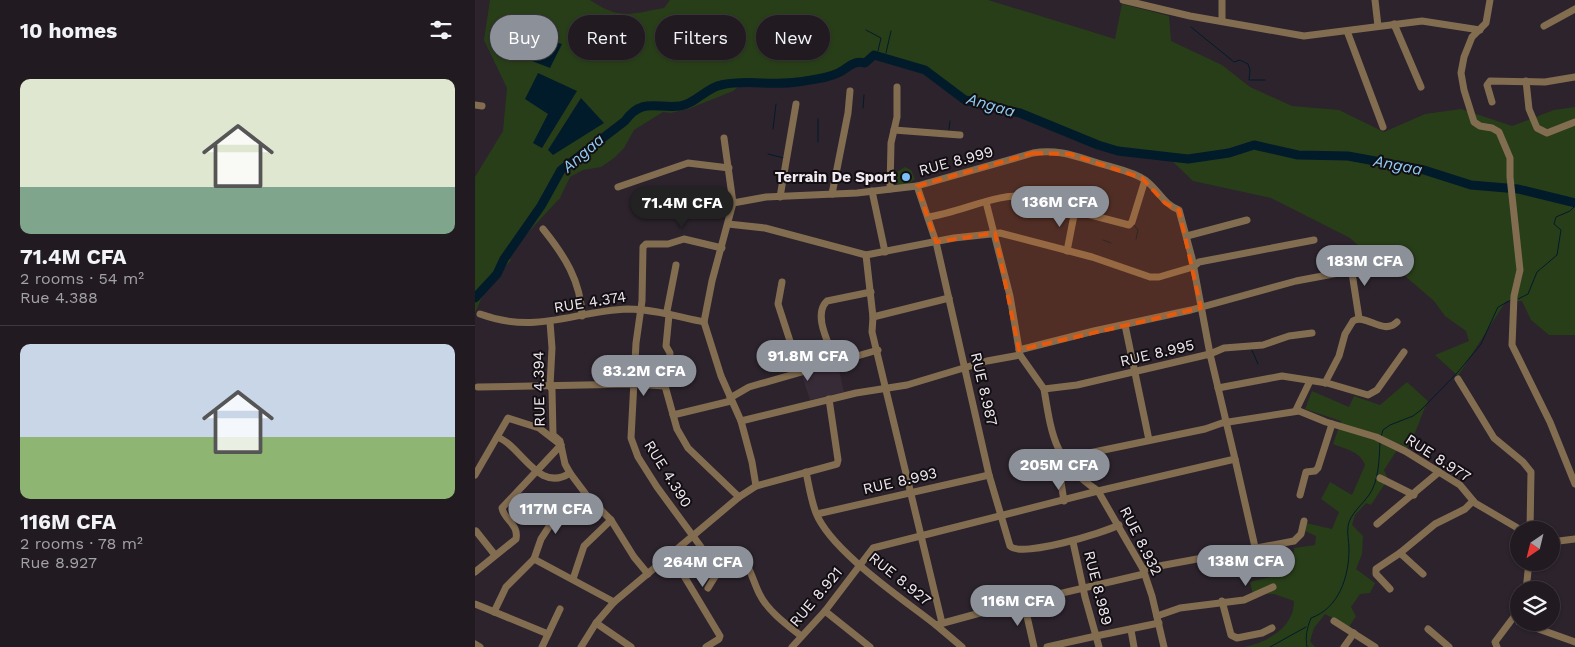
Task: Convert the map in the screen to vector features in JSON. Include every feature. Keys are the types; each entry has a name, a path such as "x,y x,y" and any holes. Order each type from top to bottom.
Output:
{"street":[{"path":"1123,0 1222,22 1304,36 1394,24 1436,21 1480,30"},
{"path":"1222,0 1222,22"},
{"path":"1375,0 1378,26"},
{"path":"1490,0 1486,23 1472,37 1464,57 1462,79 1474,122 1499,132 1510,158 1510,177 1520,270 1513,306 1512,345 1550,422 1575,484"},
{"path":"1544,26 1575,9"},
{"path":"1394,24 1421,87"},
{"path":"1347,31 1383,127"},
{"path":"1492,102 1487,85 1490,81 1545,82 1575,77"},
{"path":"1526,81 1529,109 1537,128 1547,133 1575,122"},
{"path":"889,189 894,130 897,117 897,87"},
{"path":"832,194 848,113 850,91"},
{"path":"779,197 796,104"},
{"path":"894,130 960,135"},
{"path":"724,138 733,203 704,322 730,400 741,421 756,486"},
{"name":"RUE 8.999","path":"733,203 779,197 917,186 1047,151 1070,154 1145,180"},
{"path":"618,188 688,163 729,168"},
{"path":"928,217 1002,198 1018,196 1129,225 1133,222 1145,180 1157,190 1165,203 1179,210 1187,236 1210,354 1224,348 1263,344 1289,336 1312,334"},
{"name":"RUE 8.987","path":"917,186 936,242 989,475 1007,541 1016,550 1073,542 1119,525"},
{"path":"872,191 885,252"},
{"path":"986,202 1011,296 1020,352 1044,389 1051,434 1068,467 1074,474 1098,492"},
{"path":"1067,251 1075,210"},
{"path":"1187,236 1247,220"},
{"path":"728,224 765,228 866,255 995,233 1011,234 1150,277 1159,277 1193,266 1199,262 1314,240"},
{"path":"543,229 560,250 571,269 581,298 582,316"},
{"name":"RUE 4.390","path":"715,566 691,535 638,457 633,445 634,384 636,343 641,310 644,245 672,243 684,239 722,248"},
{"path":"866,255 873,317 872,332 878,350 939,624 1143,572 1255,547 1294,541 1301,534 1304,521"},
{"path":"676,265 668,305 669,315 665,346 670,353 669,375 665,386 673,415 684,443 739,497"},
{"path":"741,421 829,399 907,385 1020,352 1201,308 1296,281 1349,271 1352,273 1359,318"},
{"path":"782,282 778,304 800,372"},
{"path":"835,361 821,321 824,304 827,301 871,292"},
{"path":"873,317 949,298"},
{"name":"RUE 4.374","path":"480,314 508,323 551,322 626,309 704,322"},
{"path":"1325,383 1339,356 1351,322 1359,318 1382,326 1391,326 1397,322"},
{"name":"RUE 4.394","path":"551,322 550,386 552,390 553,435 561,445 565,464 570,473 611,520 634,557 648,574"},
{"path":"1125,325 1133,372 1149,440"},
{"path":"673,415 730,400 745,388 878,350"},
{"path":"1218,388 1282,376 1325,383 1364,395 1371,394 1404,352"},
{"name":"RUE 8.995","path":"1044,389 1077,385 1210,354 1255,547"},
{"path":"1458,379 1494,438 1523,462 1531,472 1530,521"},
{"path":"1063,501 1057,457 1205,429 1225,422 1296,410 1310,381"},
{"path":"478,387 634,384 665,386"},
{"path":"581,647 596,623 614,602 691,535 739,497 756,486 837,464 829,399"},
{"name":"RUE 8.977","path":"1296,410 1332,424 1385,440 1460,485 1473,502 1510,524"},
{"path":"475,475 509,418 539,428 561,445 502,508 515,527 517,534 512,543 475,572"},
{"path":"1300,494 1306,472 1315,471 1318,468 1332,424"},
{"path":"497,437 507,443 526,462 550,478 570,473"},
{"path":"861,565 873,548 1235,459"},
{"name":"RUE 8.927","path":"806,472 817,514 831,537 861,565 939,624 962,647"},
{"path":"1377,524 1414,495 1439,472"},
{"name":"RUE 8.993","path":"817,514 989,475"},
{"path":"1381,478 1414,495"},
{"name":"RUE 8.932","path":"1098,492 1119,525 1143,572 1158,619 1164,647"},
{"path":"1390,589 1376,574 1376,568 1400,553 1429,528 1465,509 1473,502"},
{"path":"494,612 506,586 534,559 541,539 561,508"},
{"path":"573,579 584,546 611,520"},
{"path":"476,531 495,555"},
{"path":"1560,541 1575,539"},
{"name":"RUE 8.989","path":"1073,542 1096,636 1131,630 1180,608 1222,601 1245,600 1273,587"},
{"path":"708,588 716,575 715,566 735,553 739,554 747,564 766,605 801,636"},
{"path":"1400,553 1423,574"},
{"path":"667,557 681,572 720,636 719,640 706,647"},
{"path":"534,559 614,602"},
{"name":"RUE 8.921","path":"792,647 825,611 861,565"},
{"path":"1222,601 1231,634 1237,638 1262,633 1272,628"},
{"path":"1024,603 1034,647"},
{"path":"475,604 548,634"},
{"path":"542,647 560,609"},
{"path":"825,611 870,647"},
{"path":"1334,621 1375,647"},
{"path":"596,623 631,647"},
{"path":"1428,629 1449,647"},
{"path":"1488,647 1496,644 1510,629"},
{"path":"1131,630 1135,647"},
{"path":"1545,631 1575,642"},
{"path":"1344,647 1354,633"},
{"path":"1047,647 1096,636 1099,647"},
{"path":"475,644 480,647"}],"highlighted area":[{"path":"1033,153 1070,154 1142,178 1165,203 1179,210 1201,308 1019,350 995,233 936,242 917,186"}],"shaded area":[{"path":"837,362 844,392 810,400 801,373"}],"green space":[{"path":"490,0 590,0 609,11 625,14 664,8 670,0 988,0 1115,39 1122,4 1169,16 1171,41 1222,65 1250,87 1292,106 1339,110 1384,132 1425,114 1461,109 1512,126 1554,110 1575,107 1575,335 1549,335 1531,320 1522,301 1506,301 1458,376 1435,355 1469,341 1466,331 1445,316 1434,301 1405,276 1367,254 1350,238 1271,198 1193,181 1167,156 1142,155 1098,145 1020,113 965,100 925,70 876,55 865,63 852,63 838,73 828,76 794,82 744,82 733,91 688,109 671,113 663,112 634,130 624,148 614,158 601,167 583,170 570,177 560,198 507,255 511,260 485,290 475,313 475,177 503,131 507,88 494,60 558,60 558,15 490,15 490,53 484,40","holes":["548,114 542,148 534,143"]},
{"name":"Terrain De Sport","path":"905,167 911,170 915,179 908,184 897,185 897,172"},
{"path":"1407,382 1428,401 1407,448 1401,444 1384,470 1388,479 1371,505 1366,503 1355,515 1352,525 1363,536 1362,554 1356,569 1375,583 1370,593 1360,594 1351,607 1356,616 1349,627 1325,614 1314,628 1310,641 1315,647 1244,647 1262,642 1278,632 1289,619 1293,611 1294,601 1274,594 1253,594 1250,582 1292,572 1294,548 1315,545 1316,536 1305,531 1306,523 1332,529 1339,512 1321,499 1330,482 1352,495 1365,465 1363,460 1356,454 1333,444 1341,421 1305,409 1312,391 1349,407 1354,396 1380,405"}],"water":[{"path":"558,43 562,44 558,52"},
{"path":"530,60 554,60 550,68"},
{"path":"538,73 577,91 542,148 533,143 548,114 525,99"},
{"path":"581,98 604,123 553,155 548,150"}],"waterway":[{"path":"1191,27 1234,62 1240,60 1248,64 1250,70 1249,80 1265,80"},
{"path":"866,30 881,38 878,51"},
{"path":"886,53 891,31"},
{"name":"Angaa","path":"475,298 497,274 504,259 541,206 561,170 638,109 644,106 672,107 685,105 710,89 730,83 788,83 823,78 838,73 854,64 865,63 874,55 925,70 965,100 1020,113 1098,145 1118,151 1188,159 1229,153 1254,145 1298,155 1348,156 1424,170 1471,185 1518,189 1575,203"},
{"path":"863,108 864,95"},
{"path":"773,129 776,104"},
{"path":"818,119 818,142"},
{"path":"949,130 950,121"},
{"path":"768,154 784,158"},
{"path":"1518,299 1528,294 1537,272 1557,255 1561,230 1554,224 1556,217 1570,211 1575,206"},
{"path":"1134,225 1138,230 1136,239"},
{"path":"1103,240 1111,243"},
{"path":"1381,437 1383,430 1390,425 1413,416 1421,410 1458,372 1481,344 1498,307 1511,300"},
{"path":"1251,348 1258,364"},
{"path":"1307,647 1307,632 1311,618 1329,607 1341,590 1349,560 1349,522 1369,495 1375,483 1380,443"},
{"path":"1270,647 1306,627"}],"place":[{"name":"Terrain De Sport","path":"906,177"}]}
